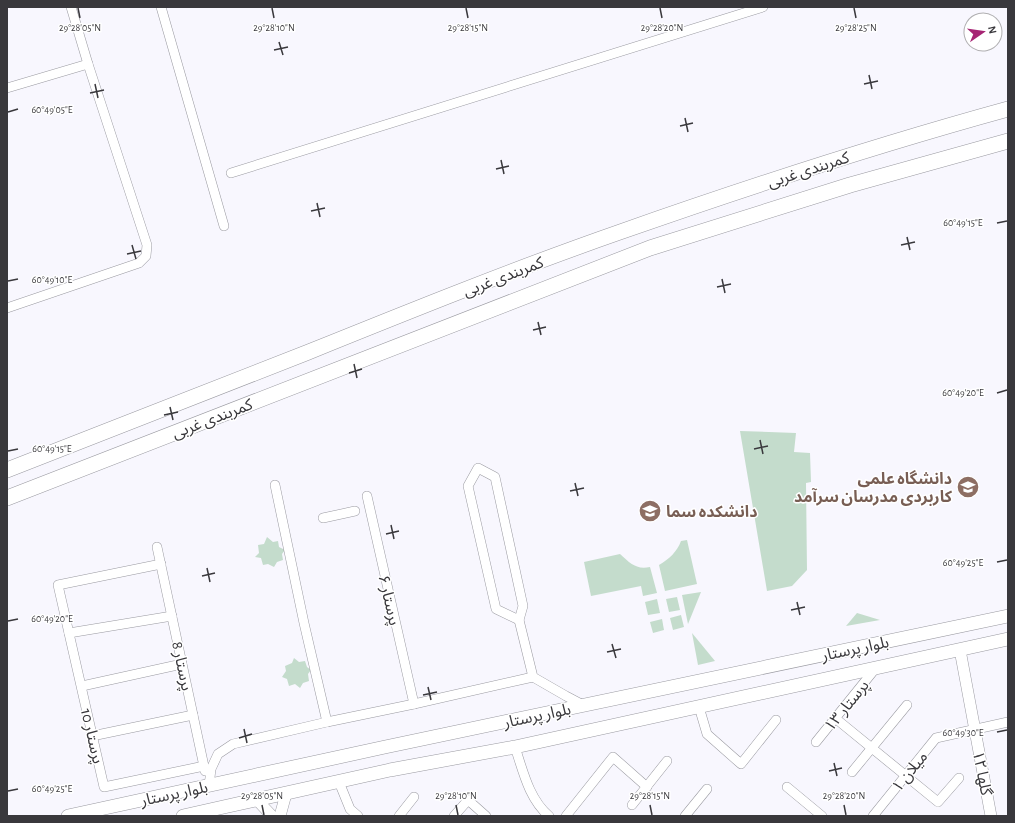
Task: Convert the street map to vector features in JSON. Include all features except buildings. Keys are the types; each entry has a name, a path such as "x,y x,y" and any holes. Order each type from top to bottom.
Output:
{"highway":[{"name":"کمربندی غربی","path":"7,470 488,281 620,232 818,166 952,124 1008,109"},
{"name":"کمربندی غربی","path":"7,498 650,248 850,185 1008,141"}],"main road":[{"path":"1002,617 1005,640"},
{"name":"بلوار پرستار","path":"68,816 385,746 1002,617"},
{"name":"بلوار پرستار","path":"183,816 390,770 515,747 1005,640"}],"street":[{"path":"7,308 139,263 146,256 147,244 88,64 71,7"},
{"path":"161,7 224,226"},
{"path":"231,173 763,7"},
{"path":"7,88 88,64"},
{"path":"518,620 496,609 468,486 478,468 495,477 523,606 518,620 533,677"},
{"path":"275,485 327,722"},
{"name":"پرستار ۶","path":"367,496 414,704"},
{"path":"323,518 355,511"},
{"name":"پرستار 8","path":"157,547 208,786"},
{"name":"پرستار 10","path":"160,564 58,585 104,787 204,766"},
{"path":"69,634 172,616"},
{"name":"گلها ۱۲","path":"960,650 991,816"},
{"path":"82,686 182,664"},
{"name":"پرستار ۱۳","path":"816,742 876,669"},
{"path":"208,786 211,769 218,754 233,744 533,677 583,705"},
{"path":"852,772 907,705"},
{"path":"699,707 707,734 741,764 776,720"},
{"path":"92,736 193,715"},
{"path":"835,718 938,802 958,778"},
{"name":"میلان ۱","path":"872,816 936,738 1008,722"},
{"path":"515,747 532,795 544,812 549,816"},
{"path":"566,816 613,757 646,787"},
{"path":"632,805 667,761"},
{"path":"339,782 348,813 358,816"},
{"path":"787,787 822,816"},
{"path":"685,816 707,789"},
{"path":"280,816 286,794"},
{"path":"399,816 414,797"},
{"path":"257,800 272,816"},
{"path":"454,816 468,800 486,816"}],"green space":[{"path":"740,431 796,433 794,452 810,453 811,482 806,483 807,570 792,586 767,591"},
{"path":"267,537 273,542 278,541 279,547 285,550 282,554 283,560 277,562 274,567 268,564 263,565 261,558 255,557 259,553 258,545 264,544"},
{"path":"687,540 697,584 665,591 659,565 672,555 681,541"},
{"path":"620,554 637,567 650,567 657,593 643,596 641,586 591,596 584,562"},
{"path":"701,592 688,624 682,595"},
{"path":"677,597 680,610 669,612 666,599"},
{"path":"657,599 660,613 648,615 645,602"},
{"path":"857,613 880,620 846,626"},
{"path":"681,615 684,627 673,630 670,618"},
{"path":"662,619 664,630 653,633 650,622"},
{"path":"692,633 715,661 698,665"},
{"path":"294,658 299,662 305,661 307,667 311,670 308,674 309,681 303,683 300,688 295,684 289,686 287,679 282,677 286,671 285,666 292,663"}],"place":[{"name":"دانشگاه علمی کاربردی مدرسان سرآمد","path":"968,487"},
{"name":"دانشکده سما","path":"650,511"}]}
